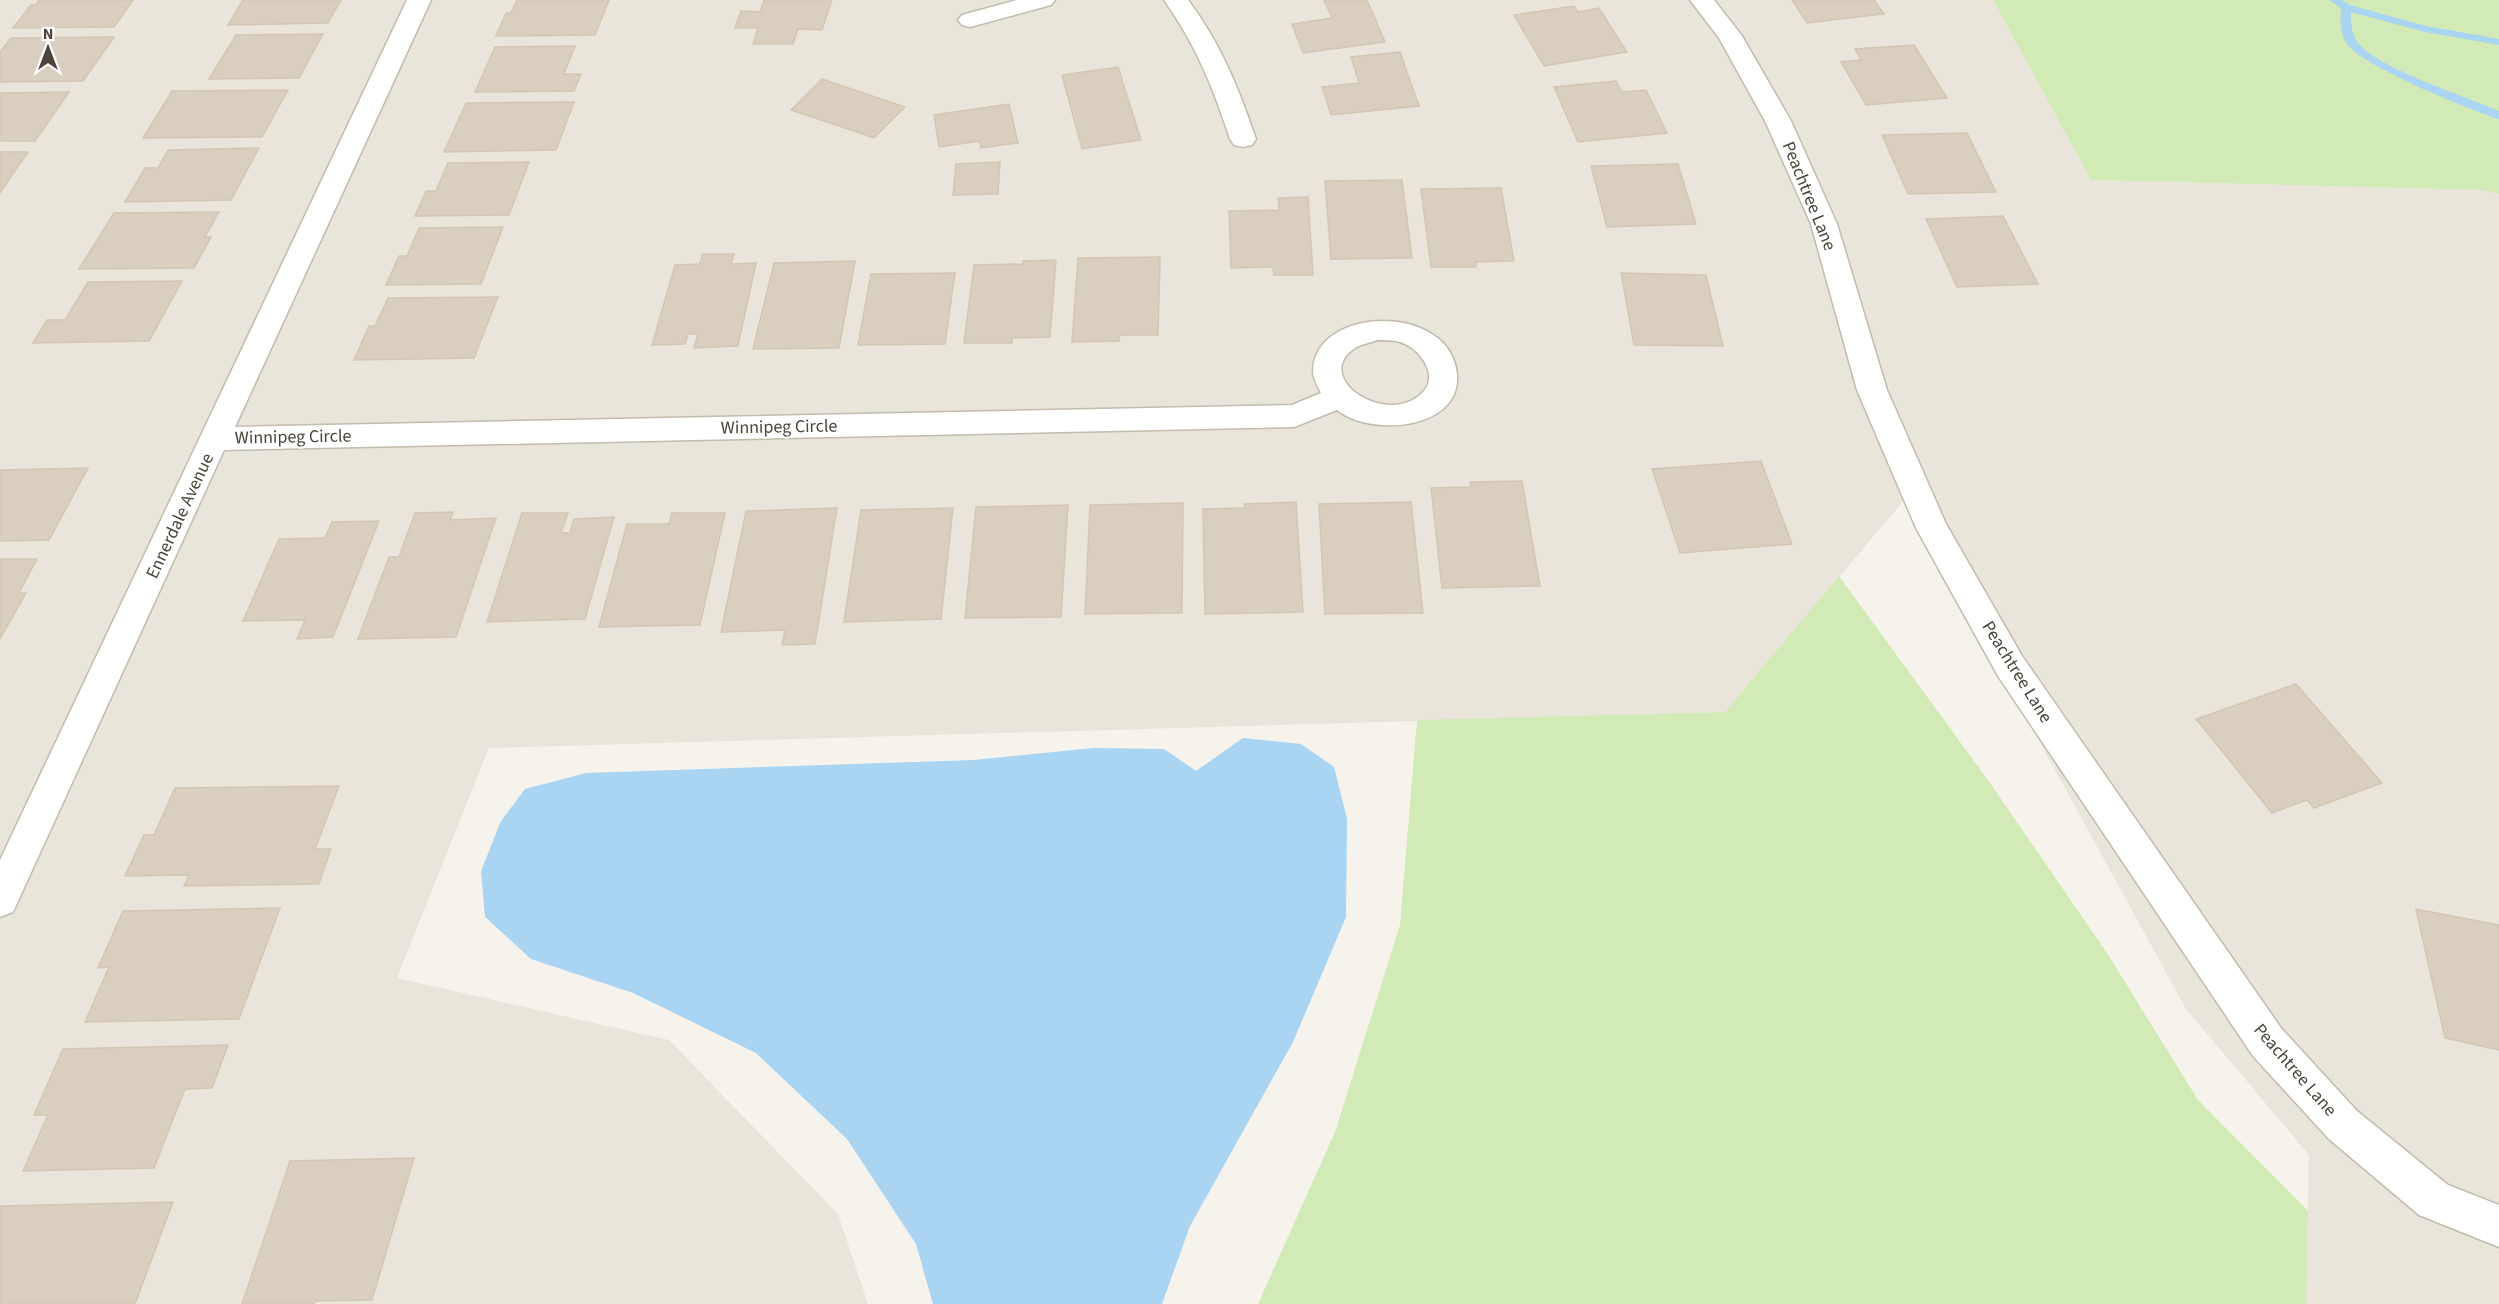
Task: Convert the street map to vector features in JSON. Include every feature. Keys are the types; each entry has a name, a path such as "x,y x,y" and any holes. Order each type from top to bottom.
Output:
{"street":[{"name":"Ennerdale Avenue","path":"0,900 419,0"},
{"path":"970,20 1043,0"},
{"path":"1176,0 1193,20 1220,69 1243,139"},
{"name":"Peachtree Lane","path":"1702,0 1730,36 1778,121 1824,224 1872,390 1932,528 2010,666 2266,1042 2343,1125 2434,1200 2499,1226"},
{"name":"Winnipeg Circle","path":"216,439 1294,416 1338,398"}],"shaded area":[{"path":"0,0 1993,0 2091,180 2480,190 2499,194 2499,1304 2306,1304 2309,1155 2186,1009 1906,498 1725,712 489,748 397,978 669,1040 838,1214 868,1304 0,1304"}],"green space":[{"path":"1993,0 2499,0 2499,194 2480,190 2091,180"},
{"path":"1839,576 1990,783 2107,953 2198,1100 2308,1211 2306,1304 1258,1304 1335,1132 1400,925 1417,720 1725,712"}],"water":[{"path":"1243,738 1301,744 1334,767 1347,819 1346,917 1293,1042 1190,1226 1162,1304 933,1304 916,1244 847,1139 756,1053 633,993 531,959 485,917 481,871 501,821 525,789 586,773 974,760 1093,748 1164,749 1196,771"}],"building":[{"path":"39,0 133,0 114,27 13,28 31,5 36,5"},
{"path":"243,0 341,0 328,23 228,25"},
{"path":"517,0 609,0 595,35 496,36 506,13 511,13"},
{"path":"764,0 832,0 822,30 798,29 793,44 753,44 758,28 735,28 741,11 760,12"},
{"path":"1324,0 1367,0 1385,42 1303,53 1292,24 1332,18"},
{"path":"1792,0 1874,0 1884,14 1807,23"},
{"path":"1574,6 1578,12 1599,8 1627,52 1544,66 1514,15"},
{"path":"323,34 299,78 209,79 236,35"},
{"path":"114,37 83,81 0,82 0,52 11,38"},
{"path":"1914,45 1947,98 1866,105 1841,62 1861,60 1855,49"},
{"path":"575,46 564,74 581,74 574,91 475,92 495,47"},
{"path":"1400,52 1419,106 1331,115 1322,87 1359,83 1351,57"},
{"path":"1118,67 1141,140 1082,149 1062,75"},
{"path":"822,79 905,107 874,138 791,110"},
{"path":"1616,81 1622,92 1646,90 1667,133 1578,142 1554,87"},
{"path":"288,90 262,137 143,138 172,91"},
{"path":"69,92 35,141 0,141 0,93"},
{"path":"574,102 556,150 444,152 466,103"},
{"path":"1009,104 1018,143 981,148 980,141 939,147 934,115"},
{"path":"1967,133 1996,192 1908,194 1882,135"},
{"path":"259,148 231,200 125,202 145,168 158,168 168,150"},
{"path":"0,152 28,152 0,193"},
{"path":"529,162 509,215 415,216 426,191 436,191 448,163"},
{"path":"1000,162 998,194 953,195 956,164"},
{"path":"1678,164 1696,224 1607,227 1591,166"},
{"path":"1402,180 1412,258 1331,259 1325,181"},
{"path":"1501,188 1514,261 1476,262 1476,267 1431,267 1421,189"},
{"path":"1308,197 1313,275 1274,275 1273,267 1231,268 1229,211 1279,210 1278,198"},
{"path":"219,212 205,237 211,237 194,268 79,269 114,213"},
{"path":"2003,216 2038,284 1957,287 1926,219"},
{"path":"503,227 481,284 386,285 399,256 407,256 419,228"},
{"path":"703,254 734,254 731,264 756,263 738,346 694,348 698,334 688,334 685,344 652,345 675,265 700,264"},
{"path":"1160,257 1158,335 1120,335 1119,341 1072,342 1078,258"},
{"path":"1056,260 1050,337 1012,338 1012,343 964,343 974,265 1023,264 1023,261"},
{"path":"855,261 839,348 753,349 774,263"},
{"path":"955,273 945,344 858,345 871,274"},
{"path":"1621,273 1706,275 1723,346 1634,345"},
{"path":"182,281 149,341 33,343 47,320 65,320 88,282"},
{"path":"498,297 474,358 354,360 369,326 375,326 388,298"},
{"path":"1761,461 1792,544 1680,553 1652,469"},
{"path":"88,468 49,540 0,541 0,470"},
{"path":"1522,481 1540,586 1442,588 1431,488 1471,487 1470,482"},
{"path":"1296,502 1303,612 1205,614 1203,509 1245,508 1244,504"},
{"path":"1411,502 1423,613 1325,614 1319,504"},
{"path":"1183,503 1182,613 1085,614 1090,505"},
{"path":"1068,505 1061,617 965,618 976,507"},
{"path":"837,508 815,644 782,645 785,630 721,632 746,511"},
{"path":"953,508 941,619 844,622 861,510"},
{"path":"453,512 450,520 496,518 456,637 358,639 389,557 399,557 415,513"},
{"path":"522,513 568,513 561,533 570,533 574,519 614,517 585,619 487,622"},
{"path":"672,513 725,513 700,625 599,627 627,524 669,524"},
{"path":"379,521 333,637 297,639 305,620 243,621 279,539 325,538 332,522"},
{"path":"0,559 37,559 19,593 26,593 0,639"},
{"path":"2296,684 2382,783 2314,808 2307,800 2272,813 2196,719"},
{"path":"339,786 315,849 331,849 319,884 184,886 189,875 125,876 144,835 154,835 175,788"},
{"path":"280,908 239,1019 85,1022 109,967 98,968 123,911"},
{"path":"2416,909 2499,925 2499,1050 2445,1038"},
{"path":"228,1045 212,1088 185,1089 154,1168 23,1171 48,1115 34,1115 63,1049"},
{"path":"414,1158 372,1300 315,1301 314,1304 242,1304 290,1161"},
{"path":"173,1202 135,1304 0,1304 0,1206"}],"waterway":[{"path":"2334,0 2346,7"},
{"path":"2346,7 2425,29 2499,42"},
{"path":"2346,7 2346,28 2349,38 2365,55 2422,84 2499,115"}]}
